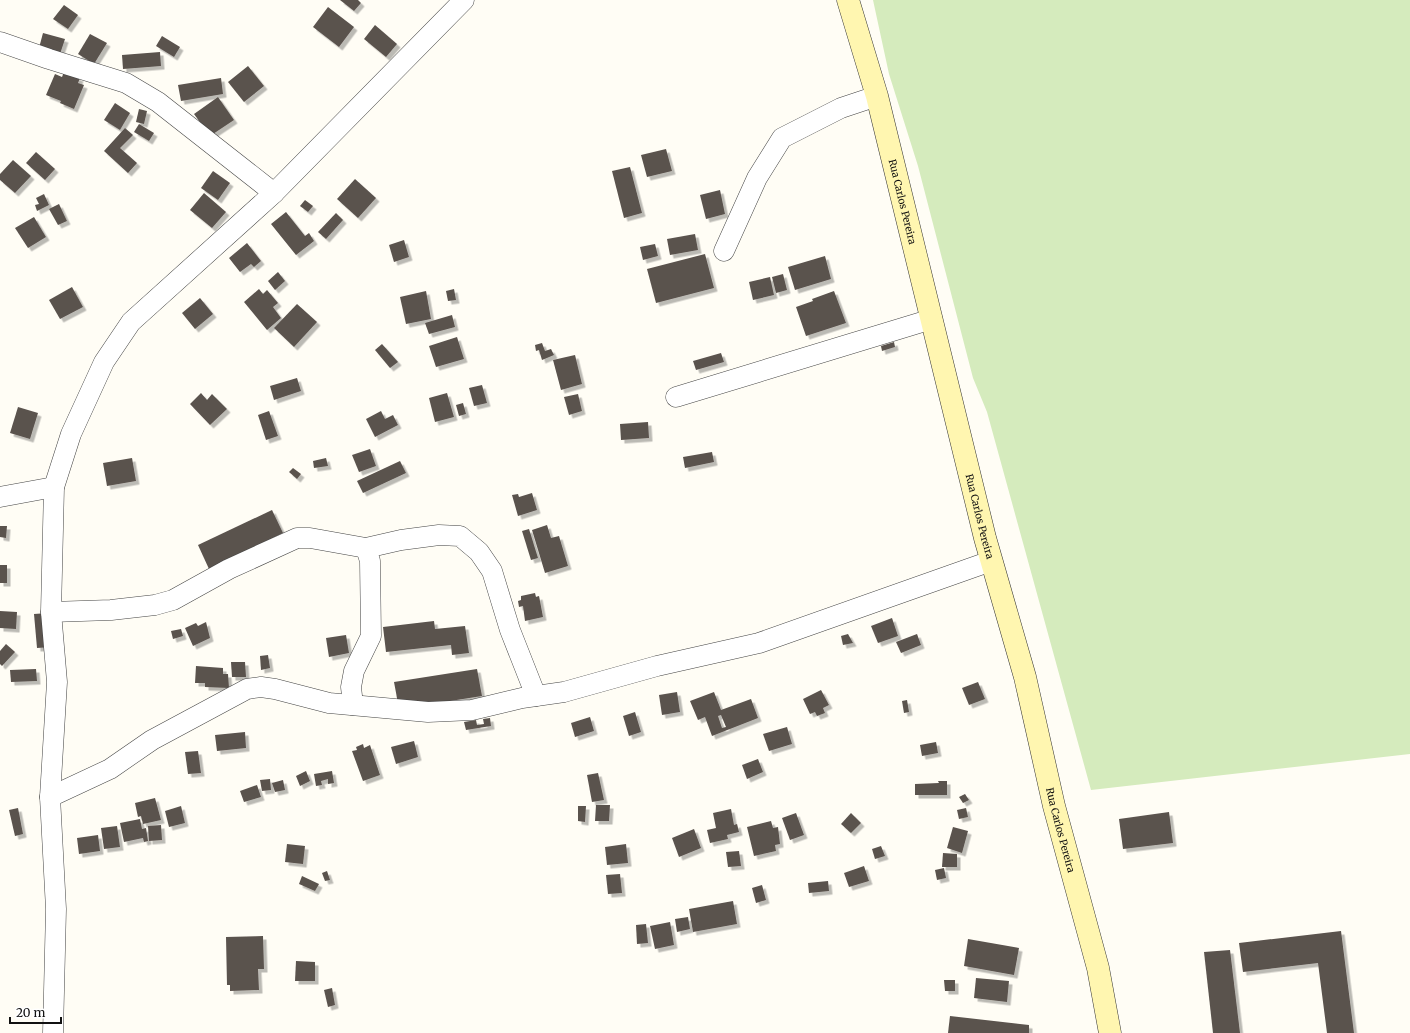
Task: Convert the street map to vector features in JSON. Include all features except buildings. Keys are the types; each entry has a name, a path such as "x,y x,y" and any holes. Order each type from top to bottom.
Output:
{"main road":[{"name":"Rua Carlos Pereira","path":"848,0 877,96 991,561 1025,677 1054,806 1098,968 1110,1033"}],"street":[{"path":"53,1033 56,909 50,797 57,682 51,612 54,487 71,434 104,362 131,322 274,193 464,0"},
{"path":"0,42 126,83 158,102 274,193"},
{"path":"724,251 757,178 782,138 840,108 877,96"},
{"path":"676,397 932,319"},
{"path":"0,497 54,487"},
{"path":"51,612 111,610 155,605 173,600 230,569 297,538 310,538 366,548 401,540 439,535 460,536 479,552 492,571 510,630 536,696"},
{"path":"353,705 351,687 354,671 371,636 372,617 370,561 366,548"},
{"path":"50,797 110,769 152,740 247,689 261,687 329,703 428,712 472,710 536,696 564,692 657,666 759,643 991,561"}],"green space":[{"path":"873,0 1410,0 1410,754 1091,790 987,412 973,378 918,166 889,74"}]}
